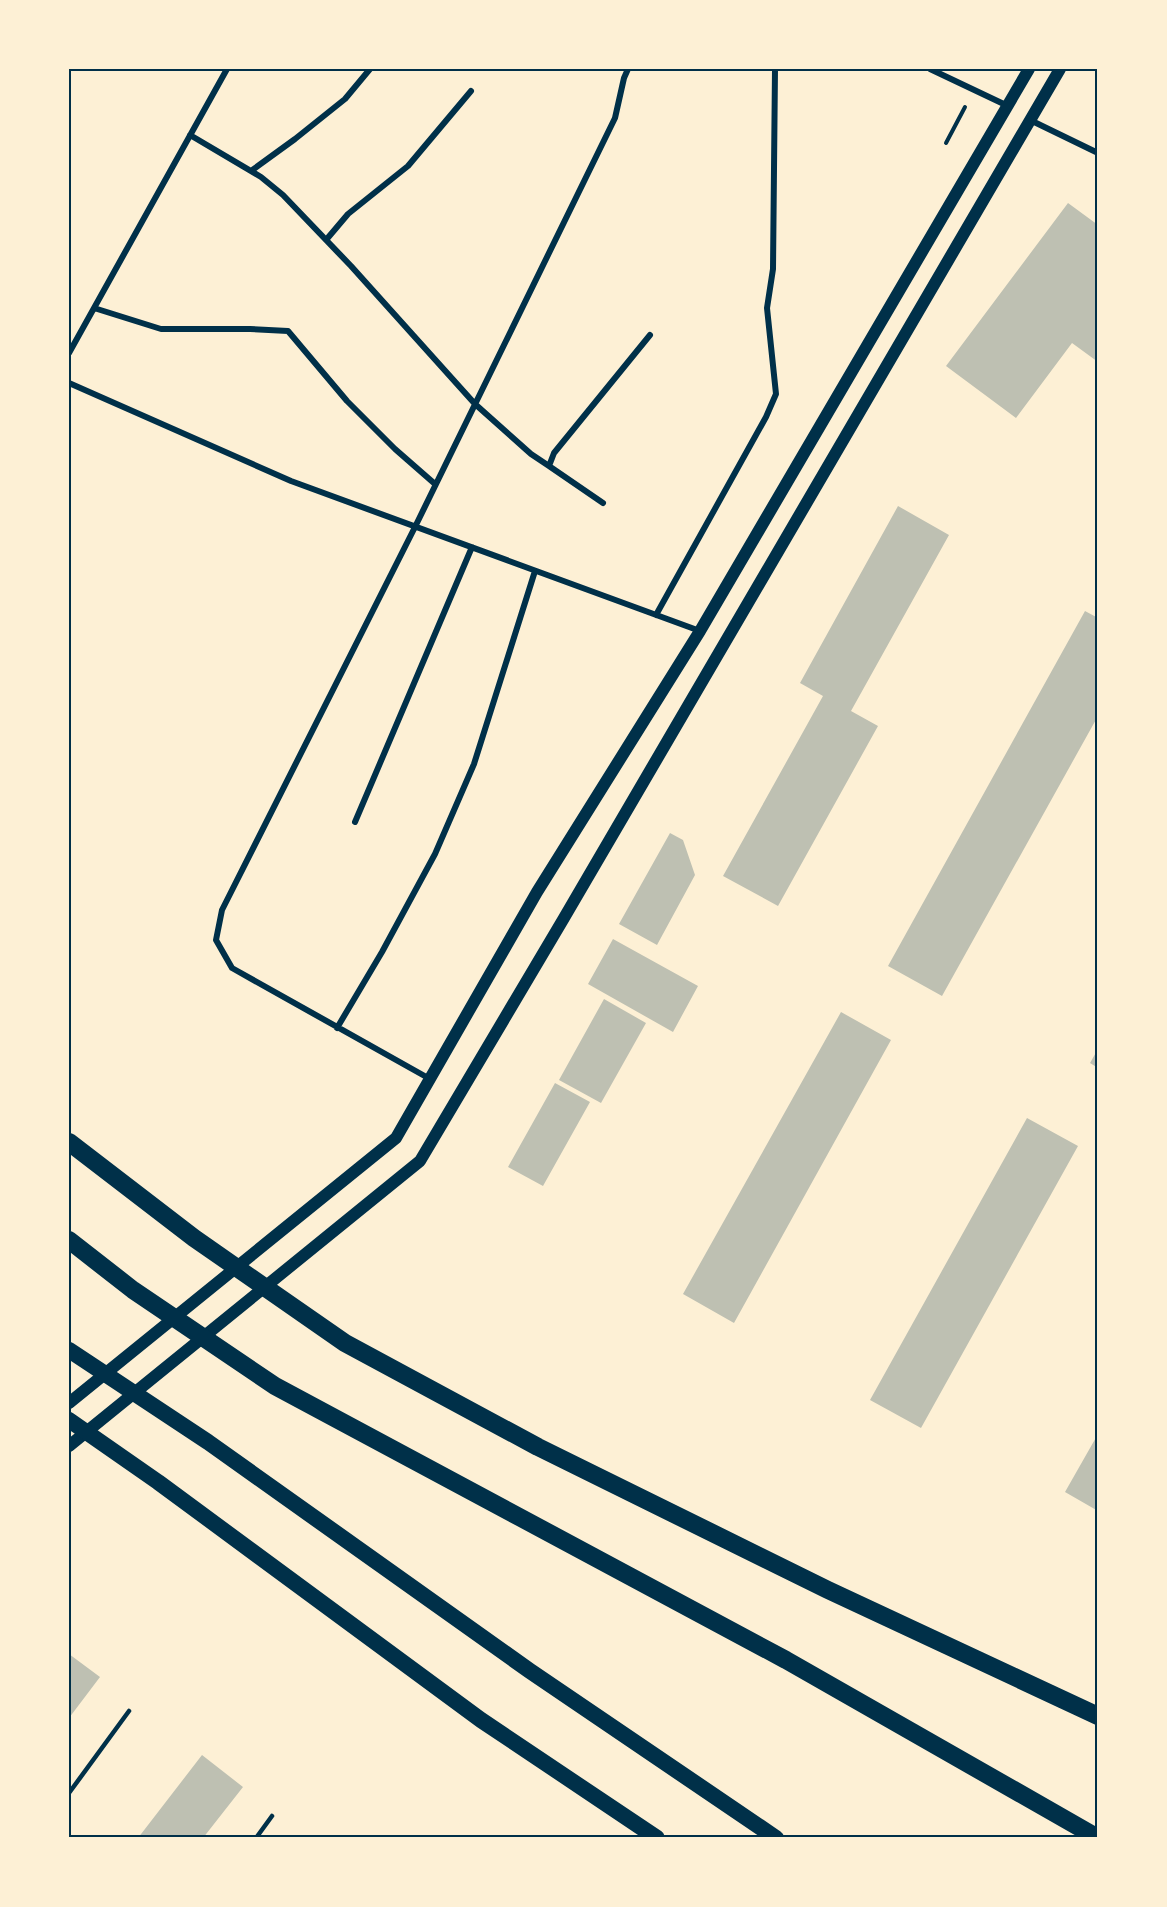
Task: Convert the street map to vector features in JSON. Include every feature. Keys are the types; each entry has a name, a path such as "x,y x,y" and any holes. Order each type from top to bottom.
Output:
{"highway":[{"path":"69,1142 194,1238 345,1343 538,1447 828,1590 1098,1716"},
{"path":"69,1240 133,1290 275,1386 775,1654 1098,1838"},
{"path":"69,1350 208,1442 530,1671 776,1838"},
{"path":"69,1420 158,1482 481,1720 657,1838"}],"main road":[{"path":"69,1403 396,1138 537,892 700,631 1029,69"},
{"path":"69,1446 420,1161 1060,69"}],"street":[{"path":"69,353 227,69"},
{"path":"251,171 345,99 370,69"},
{"path":"430,1079 232,968 216,940 222,910 415,526 615,118 628,69"},
{"path":"656,615 766,417 776,394 767,308 772,269 776,69"},
{"path":"930,69 1008,106"},
{"path":"326,240 348,214 408,166 471,91"},
{"path":"1030,120 1098,153"},
{"path":"190,135 251,171 283,195 475,404 531,454 603,503"},
{"path":"94,308 161,329 250,328 288,331 348,401 395,449 435,484"},
{"path":"549,466 554,453 650,335"},
{"path":"69,383 291,481 700,631"},
{"path":"355,822 472,547"},
{"path":"337,1028 435,854 474,764 535,571"}],"lane":[{"path":"69,1793 129,1711"},
{"path":"256,1838 272,1816"}],"building":[{"path":"1068,203 1098,225 1098,362 1072,343 1016,418 946,366"},
{"path":"898,506 949,535 851,711 878,726 778,906 723,876 823,696 800,683"},
{"path":"1085,611 1098,618 1098,716 942,996 888,966"},
{"path":"670,833 683,840 695,875 657,945 619,924"},
{"path":"613,939 698,986 673,1032 588,984"},
{"path":"604,999 646,1023 601,1103 559,1080"},
{"path":"841,1012 891,1040 734,1323 683,1294"},
{"path":"1098,1049 1098,1068 1090,1063"},
{"path":"555,1083 590,1102 543,1186 508,1167"},
{"path":"1027,1118 1078,1146 921,1428 870,1400"},
{"path":"1098,1434 1098,1511 1065,1492"},
{"path":"69,1654 100,1677 69,1718"},
{"path":"202,1755 243,1787 203,1838 138,1838"}]}
